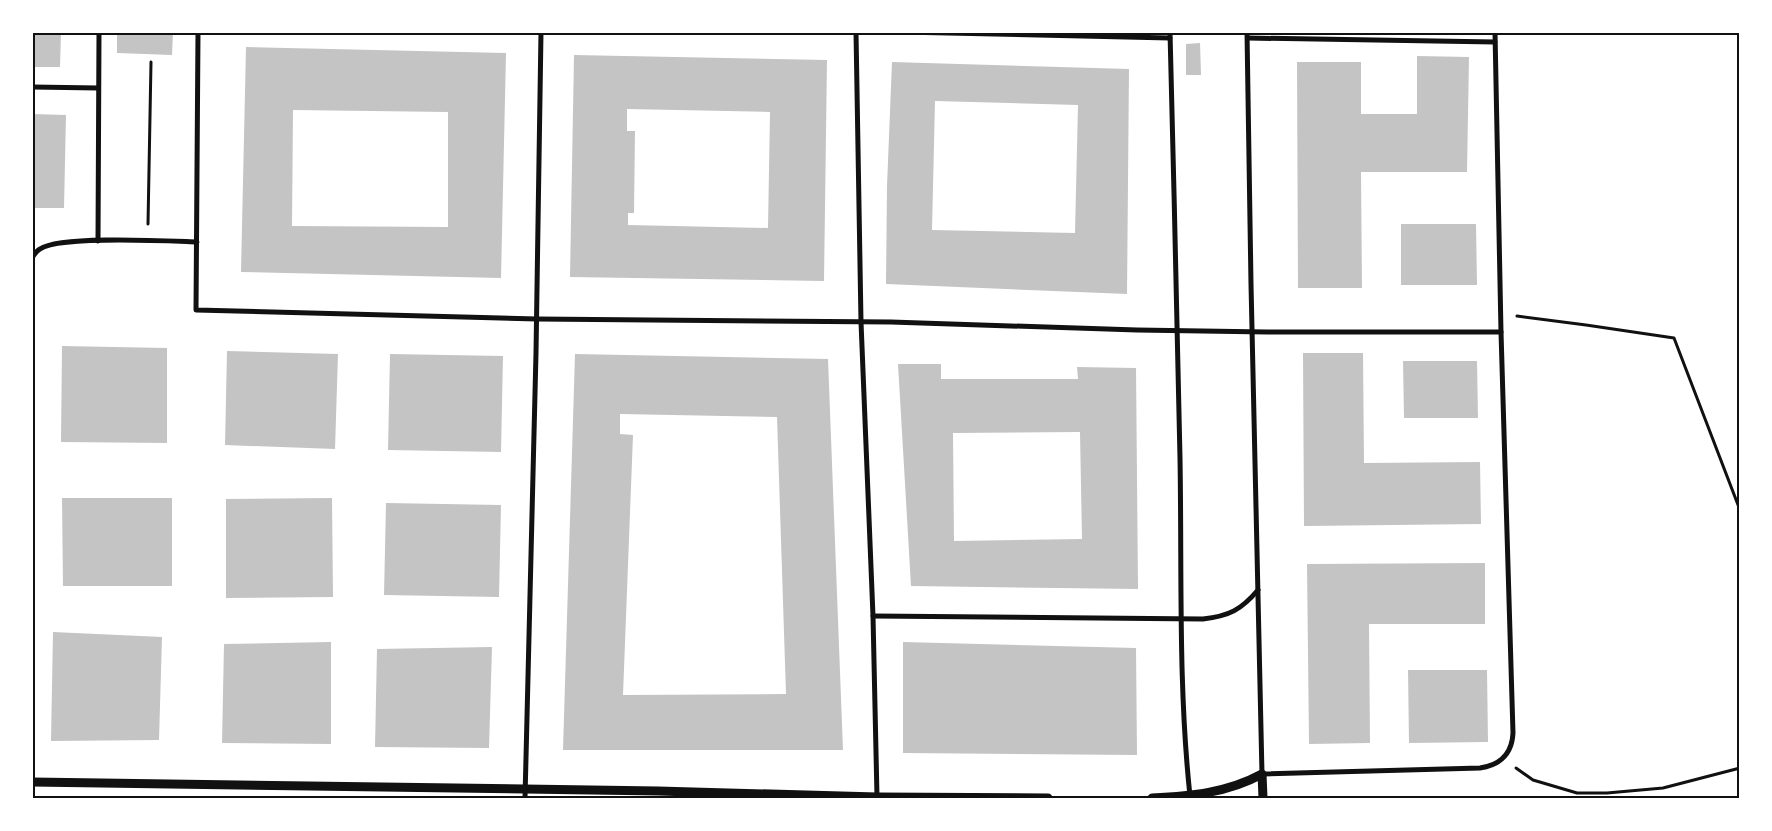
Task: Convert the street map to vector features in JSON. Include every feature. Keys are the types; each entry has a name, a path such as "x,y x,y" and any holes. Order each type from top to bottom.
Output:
{"street":[{"path":"98,241 99,32"},
{"path":"198,32 196,310 537,320 861,322 1127,330 1501,332"},
{"path":"526,794 537,320 541,32"},
{"path":"856,32 861,322 873,616 876,797"},
{"path":"900,32 1170,35 1178,330 1182,619 1186,755 1190,797"},
{"path":"1152,798 1190,797 1233,788 1262,774 1480,768 1496,763 1504,758 1512,745 1495,32"},
{"path":"1263,798 1247,35 1495,42"},
{"path":"32,87 98,88"},
{"path":"32,258 40,248 78,241 197,242"},
{"path":"873,616 1204,619 1223,616 1240,608 1258,590"},
{"path":"32,782 526,794 1048,798"}],"path":[{"path":"148,241 151,62"},
{"path":"1501,314 1586,324 1674,338 1740,510"},
{"path":"1504,758 1533,780 1577,793 1607,793 1664,788 1740,768"}],"building":[{"path":"32,32 61,32 60,67 32,67"},
{"path":"117,32 173,32 172,55 117,53"},
{"path":"1200,43 1201,75 1186,75 1186,44"},
{"path":"246,47 506,53 501,278 241,272","holes":["293,110 448,112 448,227 292,226"]},
{"path":"574,55 827,60 824,281 570,277","holes":["627,109 770,112 768,228 628,225 628,213 634,213 635,131 627,131"]},
{"path":"1417,56 1469,57 1467,172 1361,172 1362,288 1298,288 1297,62 1361,62 1361,114 1417,114"},
{"path":"892,62 1129,69 1127,294 886,284 887,186","holes":["935,101 1078,105 1075,233 932,230"]},
{"path":"32,114 66,115 64,208 32,208"},
{"path":"1401,224 1476,224 1477,285 1401,285"},
{"path":"62,346 167,348 167,443 61,442"},
{"path":"227,351 338,354 335,449 225,445"},
{"path":"1303,353 1363,353 1364,463 1480,462 1481,524 1304,526"},
{"path":"390,354 503,356 501,452 388,450"},
{"path":"575,354 828,359 843,750 563,750","holes":["620,414 777,417 786,694 623,695 633,435 620,434"]},
{"path":"1403,361 1477,361 1478,418 1404,418"},
{"path":"898,364 941,364 941,379 1078,379 1077,367 1136,368 1138,589 911,586","holes":["1080,432 1082,539 954,541 953,433"]},
{"path":"62,498 172,498 172,586 63,586"},
{"path":"332,498 333,597 226,598 226,499"},
{"path":"386,503 501,505 499,597 384,595"},
{"path":"1485,563 1485,624 1369,624 1370,743 1309,744 1307,564"},
{"path":"53,632 162,637 159,740 51,741"},
{"path":"331,642 331,744 222,743 224,644"},
{"path":"903,642 1136,648 1137,755 903,753"},
{"path":"492,647 489,748 375,747 377,649"},
{"path":"1408,670 1487,670 1488,742 1409,743"}]}
